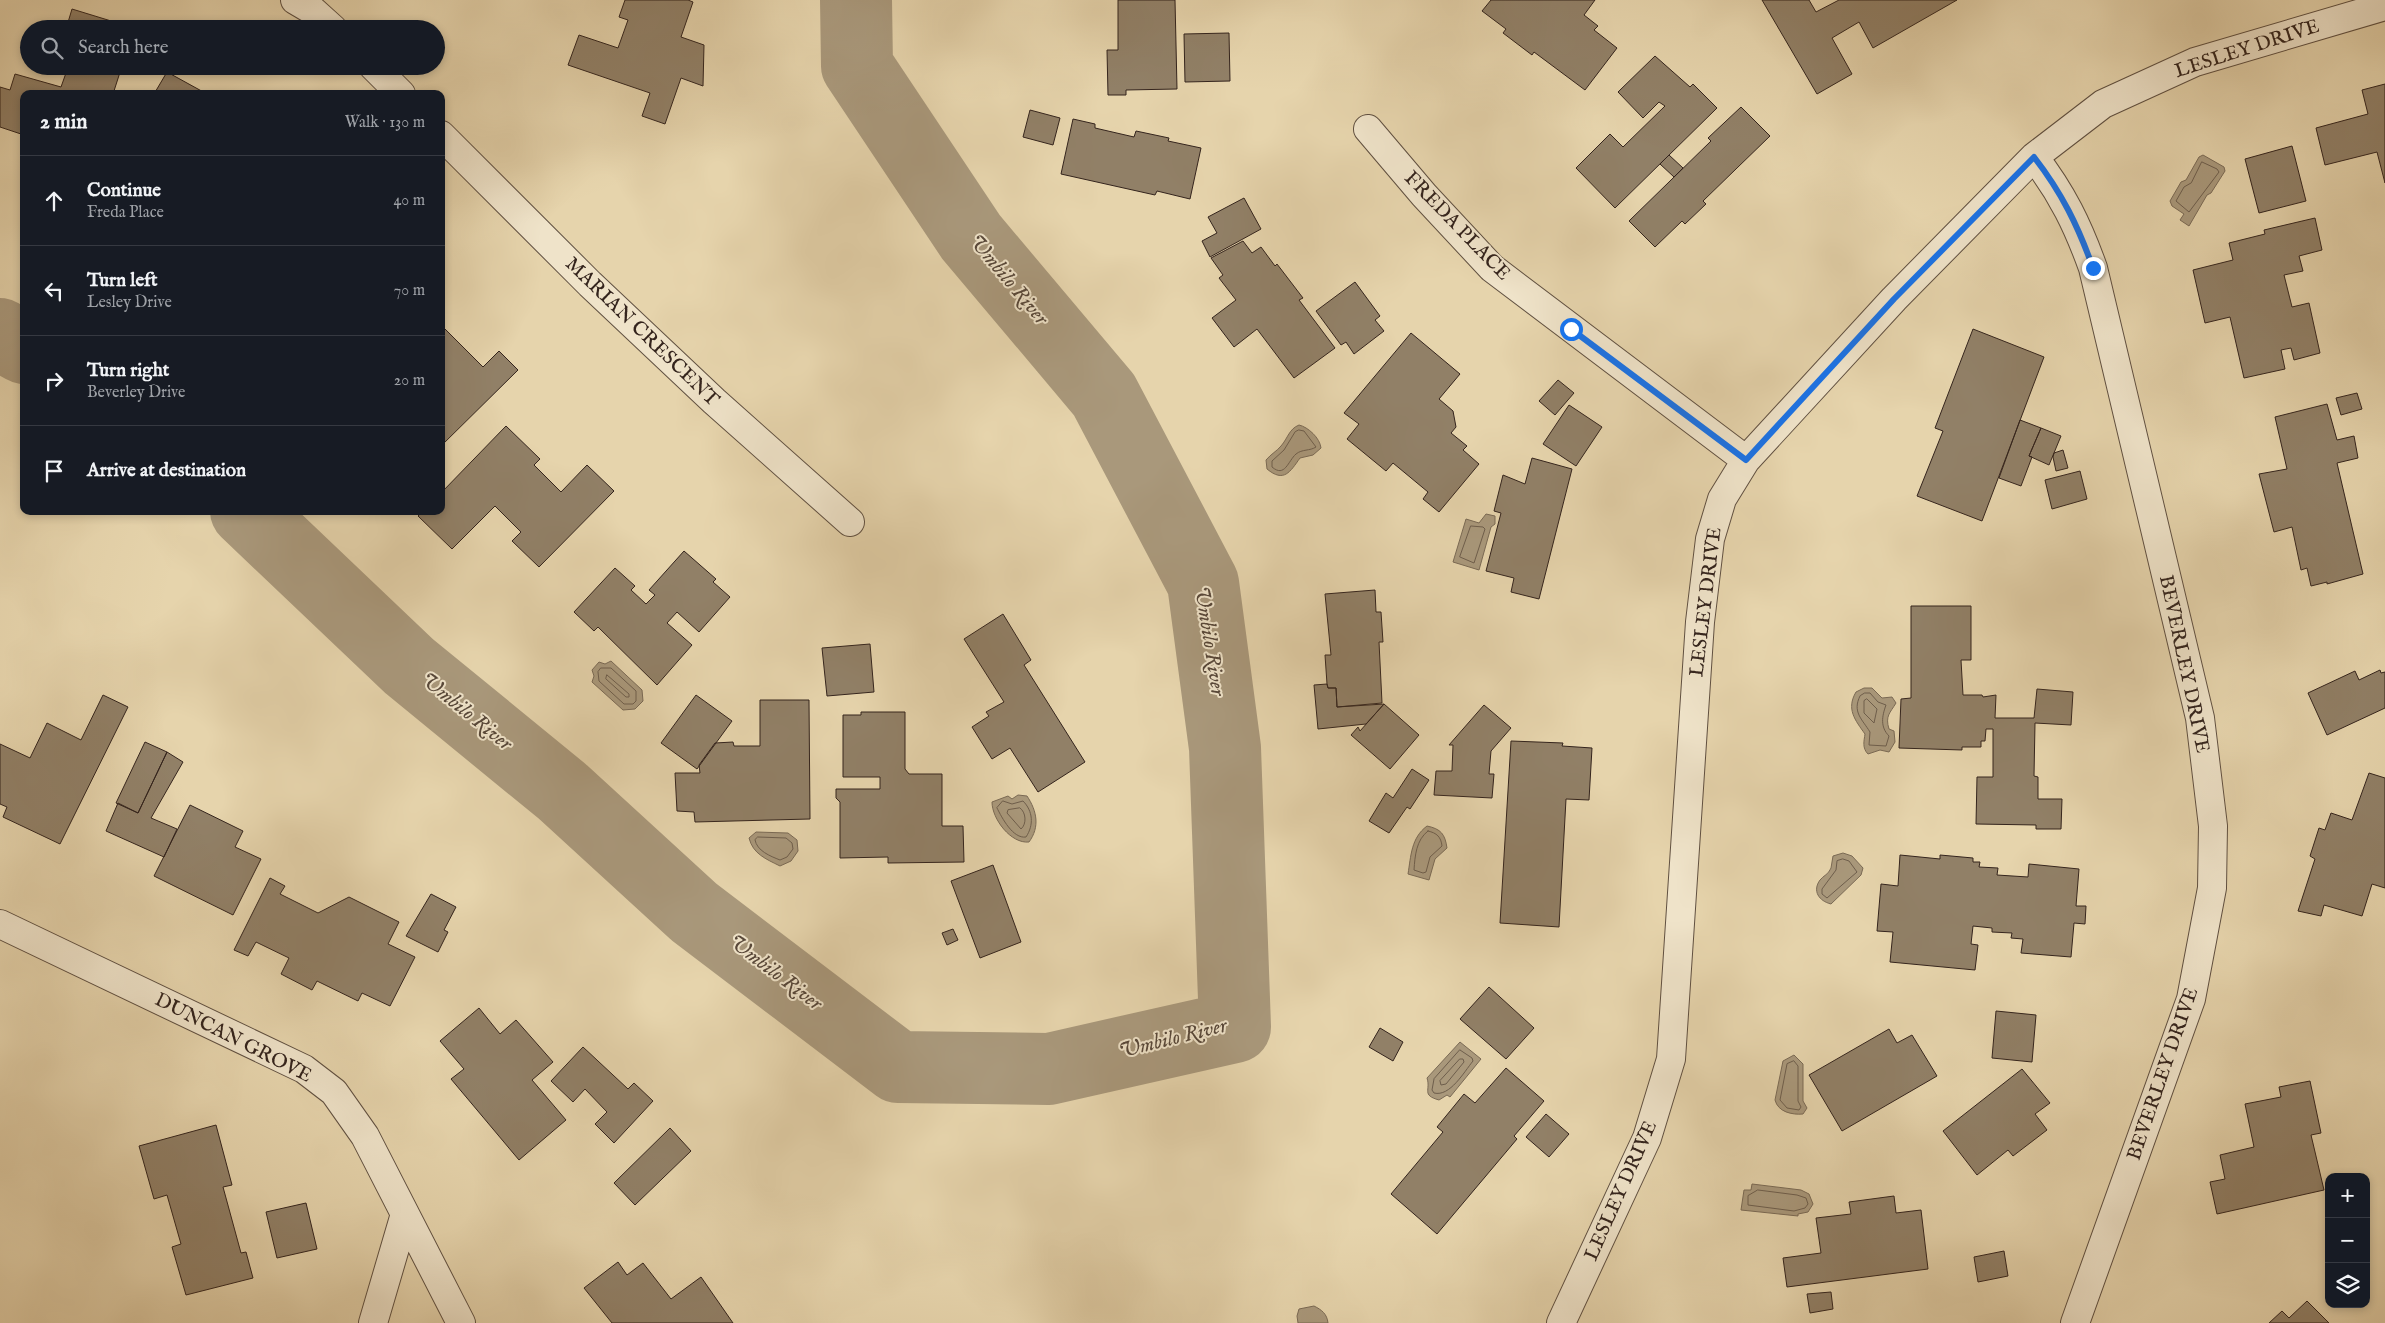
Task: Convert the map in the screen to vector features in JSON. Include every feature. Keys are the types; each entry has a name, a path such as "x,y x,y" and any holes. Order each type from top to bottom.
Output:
{"street":[{"path":"295,0 312,10 323,20"},
{"name":"LESLEY DRIVE","path":"1562,1323 1647,1138 1671,1059 1704,594 1710,539 1722,499 1746,460 1894,299 2034,157 2103,104 2195,62 2385,6"},
{"path":"382,75 397,90"},
{"name":"FREDA PLACE","path":"1368,129 1424,195 1492,268 1746,460"},
{"name":"MARIAN CRESCENT","path":"445,138 590,284 680,369 850,522"},
{"name":"BEVERLEY DRIVE","path":"2034,157 2050,177 2078,227 2093,268 2200,718 2213,826 2212,888 2191,998 2075,1323"},
{"name":"DUNCAN GROVE","path":"0,924 304,1070 334,1092 365,1136 462,1323"},
{"path":"373,1323 405,1214"}],"water":[{"path":"2203,155 2224,167 2225,171 2211,193 2207,195 2189,226 2180,220 2184,214 2172,206 2170,201 2181,182 2186,180 2199,157"},
{"path":"1299,425 1313,434 1321,448 1313,455 1300,458 1286,474 1278,475 1273,473 1267,469 1266,460 1281,446 1291,431"},
{"path":"1486,514 1495,516 1495,524 1491,527 1479,570 1453,562 1466,519 1479,523"},
{"path":"611,661 642,690 643,701 635,709 623,710 592,682 594,676 592,670 599,662 605,664"},
{"path":"1864,688 1872,688 1882,698 1892,697 1896,703 1888,718 1889,729 1894,731 1895,742 1889,752 1880,750 1868,754 1865,749 1865,734 1855,719 1852,709 1853,698 1856,692"},
{"path":"1018,795 1027,796 1035,813 1035,831 1029,842 1022,842 1009,835 999,823 993,809 992,802 1008,796 1012,799"},
{"path":"1427,826 1442,833 1447,848 1435,859 1429,880 1408,874 1415,842"},
{"path":"756,832 788,833 797,840 798,851 791,861 780,866 757,852 751,844 749,838"},
{"path":"1843,853 1852,856 1863,868 1861,875 1831,904 1827,903 1818,895 1818,884 1830,870 1833,856"},
{"path":"1460,1042 1481,1059 1450,1097 1447,1095 1439,1100 1433,1098 1428,1094 1427,1078"},
{"path":"1794,1055 1803,1064 1803,1101 1807,1108 1803,1114 1794,1114 1782,1110 1775,1100 1783,1061"},
{"path":"1752,1184 1801,1190 1809,1194 1813,1204 1808,1212 1798,1214 1798,1216 1741,1210 1744,1190 1751,1190"},
{"path":"1314,1306 1324,1313 1328,1323 1298,1323 1299,1309"}],"building":[{"path":"625,0 688,0 693,2 681,37 704,45 703,86 681,78 665,124 642,116 650,93 568,65 579,35 618,48 628,20 619,17"},
{"path":"1118,0 1175,0 1177,89 1126,90 1126,95 1108,95 1107,50 1118,50"},
{"path":"1491,0 1595,0 1584,15 1598,26 1594,30 1617,48 1585,90 1534,52 1532,55 1503,33 1506,29 1482,11"},
{"path":"1762,0 1809,0 1816,12 1839,0 1957,0 1873,48 1859,22 1832,38 1852,74 1817,94"},
{"path":"72,9 108,20 69,20"},
{"path":"1229,33 1230,81 1185,82 1184,34"},
{"path":"1655,56 1690,87 1693,84 1717,108 1615,208 1576,168 1610,134 1623,147 1665,106 1659,102 1643,118 1618,92"},
{"path":"15,74 61,87 65,75 119,75 114,90 20,90 20,134 0,127 0,87 10,90"},
{"path":"165,75 172,75 200,90 156,90"},
{"path":"2385,84 2385,183 2377,152 2325,165 2316,128 2368,114 2362,90"},
{"path":"1741,107 1770,136 1703,201 1706,204 1685,224 1682,221 1655,247 1629,221 1711,141 1708,138"},
{"path":"1030,110 1060,118 1053,145 1023,137"},
{"path":"1073,119 1095,124 1095,128 1134,137 1136,131 1169,138 1168,141 1201,148 1190,199 1157,191 1155,195 1061,174"},
{"path":"2292,146 2306,201 2259,213 2245,159"},
{"path":"1669,155 1683,168 1674,177 1660,164"},
{"path":"1244,198 1261,229 1210,257 1202,241 1217,233 1208,217"},
{"path":"2315,218 2322,250 2299,256 2303,271 2284,275 2292,307 2309,303 2320,353 2294,360 2291,348 2281,350 2285,369 2244,378 2230,317 2205,323 2193,270 2233,260 2229,243 2265,234 2264,230"},
{"path":"1243,241 1252,253 1261,247 1275,266 1277,264 1303,298 1299,300 1335,348 1294,378 1257,329 1234,347 1212,318 1236,300 1219,278 1223,275 1211,258"},
{"path":"1355,282 1380,316 1375,320 1384,331 1354,354 1346,342 1341,345 1316,311"},
{"path":"445,329 483,367 499,351 518,370 445,442"},
{"path":"1973,329 2044,357 1982,521 1917,496 1943,431 1935,428"},
{"path":"1411,333 1460,374 1439,399 1453,411 1456,427 1451,433 1467,446 1463,450 1479,464 1439,512 1423,499 1428,492 1393,463 1386,471 1347,439 1359,424 1344,413"},
{"path":"1558,380 1574,393 1555,415 1539,401"},
{"path":"2357,393 2362,409 2341,415 2336,398"},
{"path":"2327,404 2337,440 2354,436 2358,458 2337,463 2363,574 2327,584 2327,582 2311,586 2307,568 2301,570 2292,527 2274,532 2259,474 2287,469 2275,417"},
{"path":"1569,405 1602,427 1576,466 1543,444"},
{"path":"2020,420 2041,428 2029,456 2032,457 2021,486 1999,478"},
{"path":"506,426 540,459 534,465 561,492 587,465 614,491 539,567 512,541 521,532 495,506 452,549 418,516 445,515 445,489"},
{"path":"2041,428 2061,436 2049,465 2029,456"},
{"path":"2063,450 2068,468 2056,471 2054,453"},
{"path":"1532,458 1572,469 1539,599 1511,592 1514,578 1486,571 1501,513 1494,511 1503,475 1525,484"},
{"path":"2080,471 2087,499 2052,509 2045,480"},
{"path":"684,551 716,579 713,582 730,597 699,632 677,612 667,623 692,645 657,685 598,627 594,631 574,612 615,568 635,586 631,590 646,604 655,595 649,590"},
{"path":"1375,590 1376,612 1381,612 1383,642 1379,642 1382,703 1337,707 1336,688 1328,688 1327,684 1325,655 1331,655 1325,594"},
{"path":"1911,606 1971,606 1971,660 1961,660 1963,695 1982,695 1983,697 1996,695 1995,718 2034,718 2037,689 2073,692 2071,725 2035,723 2034,776 2038,777 2038,799 2062,799 2061,829 2036,829 2036,825 1976,824 1977,777 1993,777 1993,729 1986,729 1985,741 1981,741 1981,747 1962,747 1962,750 1899,748 1901,699 1911,698"},
{"path":"1003,614 1031,660 1024,665 1085,762 1038,792 1010,748 992,759 972,727 989,716 986,712 1004,702 964,639"},
{"path":"870,644 874,692 827,696 822,648"},
{"path":"2380,670 2381,673 2385,672 2385,708 2327,735 2308,693 2355,671 2359,680"},
{"path":"1327,684 1328,688 1336,688 1337,707 1384,704 1366,724 1318,729 1314,685"},
{"path":"103,695 128,707 60,844 3,817 7,807 0,804 0,744 30,758 47,723 81,740"},
{"path":"696,695 732,721 697,769 661,743"},
{"path":"760,700 809,700 810,819 695,822 694,812 677,811 675,773 700,773 699,765 715,743 733,742 734,746 760,746"},
{"path":"1384,704 1419,735 1390,769 1351,735 1358,727 1360,731"},
{"path":"1484,705 1511,728 1491,751 1489,774 1494,774 1492,798 1434,795 1436,771 1452,771 1453,745 1449,745"},
{"path":"861,712 905,712 905,769 909,774 942,774 942,826 963,826 964,862 888,863 888,857 840,858 840,802 836,798 836,789 880,789 880,777 843,777 843,715 861,715"},
{"path":"1511,741 1563,743 1562,746 1592,748 1589,800 1566,799 1559,927 1500,923"},
{"path":"145,742 167,752 138,813 116,803"},
{"path":"167,752 183,762 151,818 177,829 164,857 106,831 118,803 138,813"},
{"path":"1412,769 1429,780 1410,809 1407,807 1389,833 1369,821 1386,793 1393,798"},
{"path":"2369,773 2385,778 2385,888 2372,884 2362,916 2324,905 2321,916 2298,911 2315,859 2310,856 2319,828 2325,830 2331,813 2352,820"},
{"path":"190,805 243,831 235,847 261,859 233,915 154,876"},
{"path":"1900,855 1940,859 1940,855 1973,858 1973,862 1980,862 1979,867 1998,868 1997,875 2028,877 2029,864 2079,869 2076,906 2086,906 2085,924 2074,923 2071,957 2021,953 2023,939 2011,938 2012,933 1992,932 1992,928 1973,926 1971,944 1978,945 1975,970 1890,962 1893,932 1877,931 1881,884 1898,886"},
{"path":"993,865 1021,942 980,958 951,881"},
{"path":"270,878 285,886 280,894 318,913 349,897 399,922 388,944 415,957 390,1006 362,993 358,1001 317,981 312,990 281,974 289,958 256,942 248,956 234,950"},
{"path":"431,894 456,907 444,930 448,932 438,952 406,936"},
{"path":"953,929 958,940 947,945 942,933"},
{"path":"1489,987 1534,1028 1506,1059 1460,1019"},
{"path":"479,1008 500,1034 516,1020 553,1062 532,1080 566,1120 519,1160 451,1079 464,1069 440,1041"},
{"path":"1996,1011 2036,1015 2032,1062 1992,1058"},
{"path":"1380,1028 1403,1042 1393,1061 1369,1047"},
{"path":"1889,1029 1897,1043 1912,1035 1937,1076 1842,1131 1809,1075"},
{"path":"583,1047 628,1089 634,1083 653,1101 614,1143 595,1124 607,1112 585,1089 573,1102 551,1081"},
{"path":"1506,1068 1544,1101 1514,1136 1517,1139 1437,1234 1391,1194 1443,1132 1437,1127 1464,1094 1475,1103"},
{"path":"2022,1069 2050,1103 2035,1114 2047,1130 2013,1156 2008,1150 1977,1175 1943,1131"},
{"path":"2310,1081 2321,1133 2311,1135 2324,1190 2217,1214 2210,1182 2225,1179 2220,1155 2254,1147 2245,1104 2281,1097 2279,1087"},
{"path":"1546,1114 1569,1134 1549,1157 1526,1137"},
{"path":"216,1125 232,1185 223,1187 241,1253 246,1252 253,1278 186,1295 172,1247 181,1244 167,1195 154,1199 139,1146"},
{"path":"670,1128 691,1151 635,1205 614,1183"},
{"path":"1894,1196 1896,1213 1921,1210 1928,1269 1787,1287 1783,1258 1821,1253 1816,1218 1851,1214 1849,1202"},
{"path":"306,1203 317,1249 277,1258 266,1212"},
{"path":"2004,1251 2008,1276 1978,1282 1974,1257"},
{"path":"618,1262 627,1275 643,1263 671,1299 701,1277 733,1323 612,1323 584,1288"},
{"path":"1831,1292 1833,1309 1810,1313 1807,1294"},
{"path":"2307,1301 2329,1323 2269,1323 2282,1311 2289,1318"}],"waterway":[{"name":"Umbilo River","path":"250,515 409,666 563,792 694,912 898,1067 1049,1069 1235,1027 1225,748 1203,583 1104,395 971,237 857,66 856,0"},
{"name":"Umbilo River","path":"0,334 20,346"}],"route":[{"path":"1571,329 1746,460 1894,299 2034,157 2050,177 2078,227 2093,268"}]}
